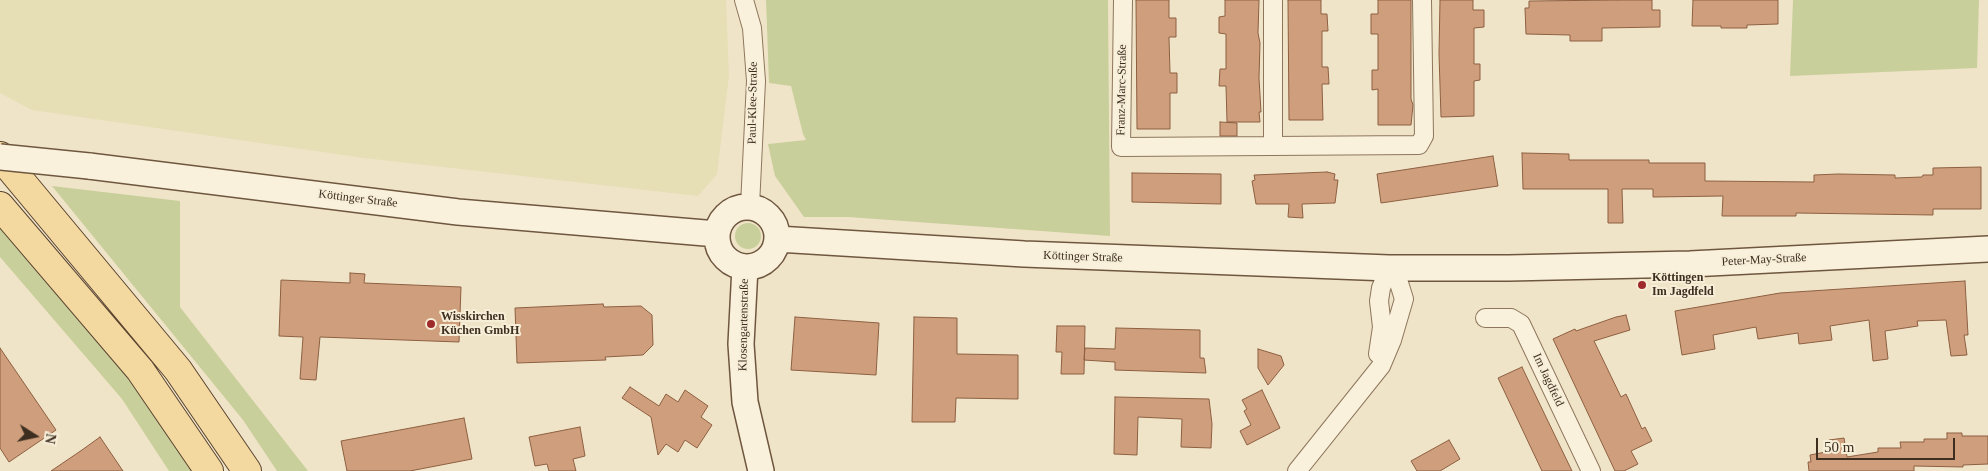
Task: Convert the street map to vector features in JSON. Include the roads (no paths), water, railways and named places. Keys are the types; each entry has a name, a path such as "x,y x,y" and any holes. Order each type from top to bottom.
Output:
{"main road":[{"path":"0,156 178,370 247,471"},
{"name":"Köttinger Straße","path":"0,156 458,212 717,234"},
{"path":"0,206 140,370 209,471"},
{"path":"750,206 761,210 770,217 776,227 777,239 774,250 767,259 757,265 745,267 734,264 724,257 718,246 717,234 720,223 728,214 738,208 750,206"},
{"name":"Köttinger Straße","path":"777,239 1024,254 1389,268"},
{"name":"Peter-May-Straße","path":"1389,268 1509,268 1696,264 1988,249"},
{"name":"Klosengartenstraße","path":"745,267 741,344 745,402 761,471"}],"street":[{"name":"Paul-Klee-Straße","path":"744,0 752,28 756,81 750,206"},
{"name":"Franz-Marc-Straße","path":"1123,0 1121,147 1419,146 1424,136 1422,0"},
{"path":"1273,0 1273,146"},
{"path":"1372,377 1382,328 1379,301 1381,288 1389,268"},
{"path":"1297,471 1381,366 1392,340 1404,299 1399,283 1389,268"},
{"name":"Im Jagdfeld","path":"1485,318 1511,318 1521,324 1591,471"}],"place":[{"name":"Köttingen Im Jagdfeld","path":"1642,285"},
{"name":"Wisskirchen Küchen GmbH","path":"431,324"}]}
